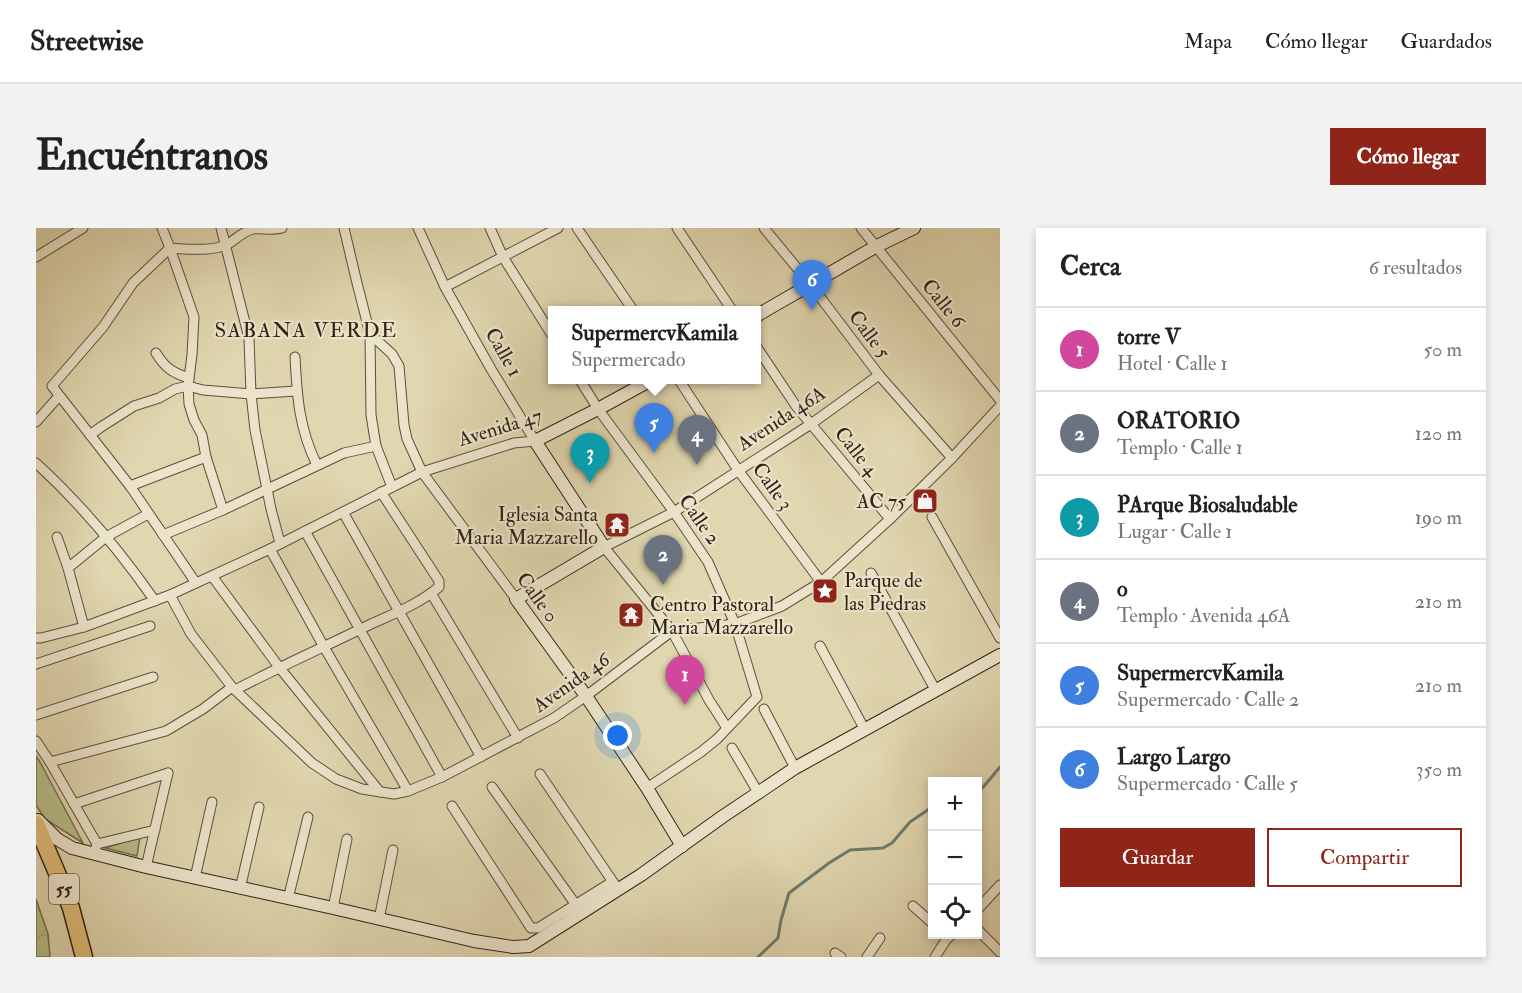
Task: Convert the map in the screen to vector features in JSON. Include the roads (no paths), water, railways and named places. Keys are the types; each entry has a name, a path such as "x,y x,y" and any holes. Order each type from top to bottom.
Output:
{"highway":[{"name":"55","path":"36,824 71,908 84,957"}],"street":[{"path":"36,257 83,228"},
{"path":"162,228 194,317 189,404 202,435 206,457 223,510"},
{"path":"221,228 249,338 255,430 280,543"},
{"path":"196,584 130,486 52,386 104,327 133,283 170,248 198,250 226,245 253,229 282,228"},
{"path":"344,228 370,334 371,415 376,446 392,487"},
{"name":"Calle 1","path":"418,228 445,287 535,441 604,547 672,631 709,700 727,728"},
{"path":"490,228 504,257 548,328"},
{"path":"445,287 558,228"},
{"path":"577,228 630,306"},
{"path":"677,228 729,306"},
{"name":"Calle 5","path":"764,228 812,285 879,375 952,458"},
{"name":"Calle 6","path":"861,228 1000,400"},
{"path":"761,313 875,247 914,228"},
{"name":"Calle 0","path":"370,334 392,354 399,366 407,439 422,472 586,696 682,846"},
{"path":"156,353 174,373 203,390 251,394 296,391"},
{"name":"Calle 4","path":"761,354 796,406 890,519"},
{"path":"295,357 300,418 317,465"},
{"name":"Avenida 46A","path":"516,599 604,547 674,512 811,424 879,375"},
{"path":"90,435 134,406 159,398 189,382"},
{"name":"Calle 2","path":"582,384 708,562 735,624 757,697 727,728"},
{"name":"Avenida 47","path":"36,638 84,627 170,596 270,549 422,472 514,443 535,441 644,384"},
{"name":"Calle 3","path":"682,384 738,470 821,582"},
{"path":"36,422 59,396"},
{"path":"672,631 735,624 782,606 821,582 890,519 952,458 1000,406"},
{"path":"163,535 223,510 344,453 376,446"},
{"path":"130,486 206,457"},
{"path":"36,463 64,489 106,537 129,564 155,601"},
{"path":"50,762 166,731 233,689 431,594 439,587 439,581 381,492"},
{"path":"343,512 481,757"},
{"path":"68,568 106,537 148,514"},
{"path":"932,517 1000,638"},
{"path":"305,531 442,777"},
{"path":"57,537 84,627"},
{"path":"270,549 408,791"},
{"path":"871,573 936,691"},
{"path":"212,576 279,667 380,792"},
{"path":"431,594 518,738"},
{"name":"Avenida 46","path":"170,596 191,633 233,689 312,763 336,779 362,789 394,794 408,791 442,777 554,718 672,631"},
{"path":"36,664 150,626"},
{"path":"820,646 865,730"},
{"path":"36,818 57,838 72,848 96,849 146,867 474,941 513,947 529,946 615,886 682,846 795,768 1000,655"},
{"path":"36,715 153,677"},
{"path":"764,709 795,768"},
{"path":"647,788 701,752 727,728"},
{"path":"36,741 74,804 96,849"},
{"path":"732,748 759,794"},
{"path":"74,804 168,773 146,867"},
{"path":"540,774 615,886"},
{"path":"492,787 576,905"},
{"path":"195,878 212,802"},
{"path":"452,806 531,928 538,928 576,905 615,886"},
{"path":"240,888 259,807"},
{"path":"288,899 308,817"},
{"path":"96,849 155,830"},
{"path":"333,908 347,839"},
{"path":"54,864 72,848"},
{"path":"379,919 393,850"},
{"path":"982,905 1000,885"},
{"path":"913,906 928,919"},
{"path":"982,934 1000,952"},
{"path":"867,957 880,938"},
{"path":"936,956 945,939"}],"waterway":[{"path":"982,788 1000,767"},
{"path":"758,957 778,938 789,893 850,850 883,848 892,843 910,822 928,810"}],"place":[{"name":"Largo Largo","path":"812,310"},
{"name":"SupermercvKamila","path":"654,453"},
{"name":"o","path":"697,465"},
{"name":"PArque Biosaludable","path":"590,483"},
{"name":"AC 75","path":"925,501"},
{"name":"Iglesia Santa Maria Mazzarello","path":"617,525"},
{"name":"ORATORIO","path":"663,585"},
{"name":"Parque de las Piedras","path":"825,591"},
{"name":"Centro Pastoral Maria Mazzarello","path":"631,615"},
{"name":"torre V","path":"685,705"}],"district":[{"name":"SABANA VERDE","path":"306,330"}]}
